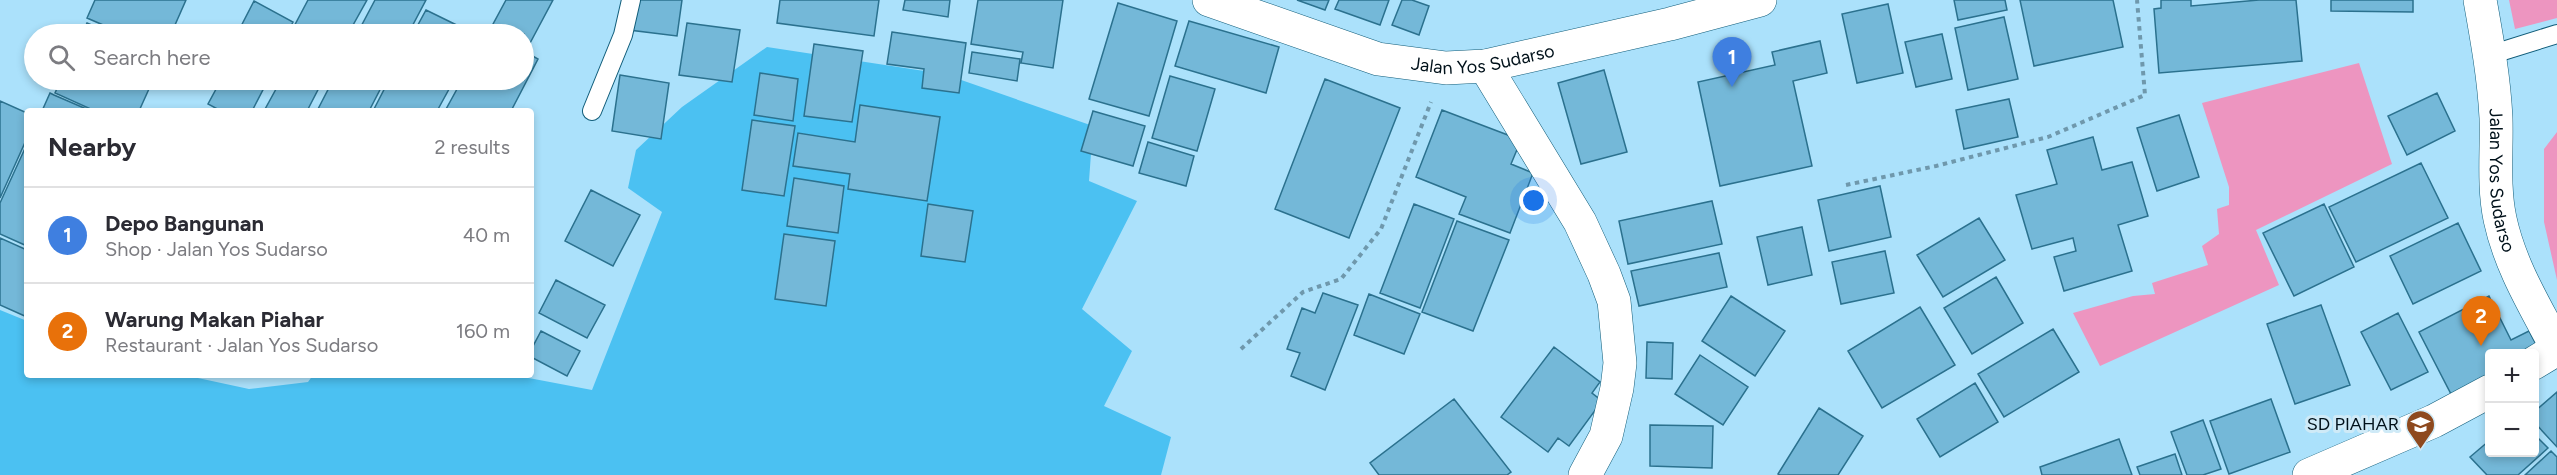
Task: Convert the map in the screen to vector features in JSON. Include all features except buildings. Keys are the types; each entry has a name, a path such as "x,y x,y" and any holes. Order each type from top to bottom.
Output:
{"main road":[{"name":"Jalan Yos Sudarso","path":"1209,0 1378,59 1446,68 1485,66 1670,15 1760,0"},
{"name":"Jalan Yos Sudarso","path":"2480,0 2490,55 2496,117 2496,163 2500,218 2517,273 2557,348"},
{"path":"1485,66 1580,222 1614,301 1620,363 1606,436 1585,475"},
{"path":"2539,360 2557,348"},
{"path":"2310,475 2434,421 2485,394"}],"lane":[{"path":"592,111 623,35 631,0"},
{"path":"2490,55 2557,34"}],"path":[{"path":"1846,185 1936,166 2048,137 2145,95 2137,0"},
{"path":"1241,349 1303,292 1341,279 1381,229 1446,68"}],"shaded area":[{"path":"2509,0 2557,0 2557,18 2515,29"},
{"path":"2359,63 2392,164 2256,230 2279,285 2100,366 2073,313 2133,296 2155,294 2152,283 2208,265 2202,246 2219,234 2217,209 2229,205 2229,187 2202,103"},
{"path":"2557,132 2557,280 2544,222 2544,149"}],"water":[{"path":"767,47 944,74 1093,126 1089,181 1137,201 1082,309 1132,351 1104,406 1171,437 1161,475 0,475 0,310 24,320 24,378 198,378 249,389 308,382 311,378 529,378 592,390 662,212 628,188 636,150 682,107"}],"place":[{"name":"Depo Bangunan","path":"1732,87"},
{"name":"Warung Makan Piahar","path":"2481,346"},
{"name":"SD PIAHAR","path":"2420,450"}]}
